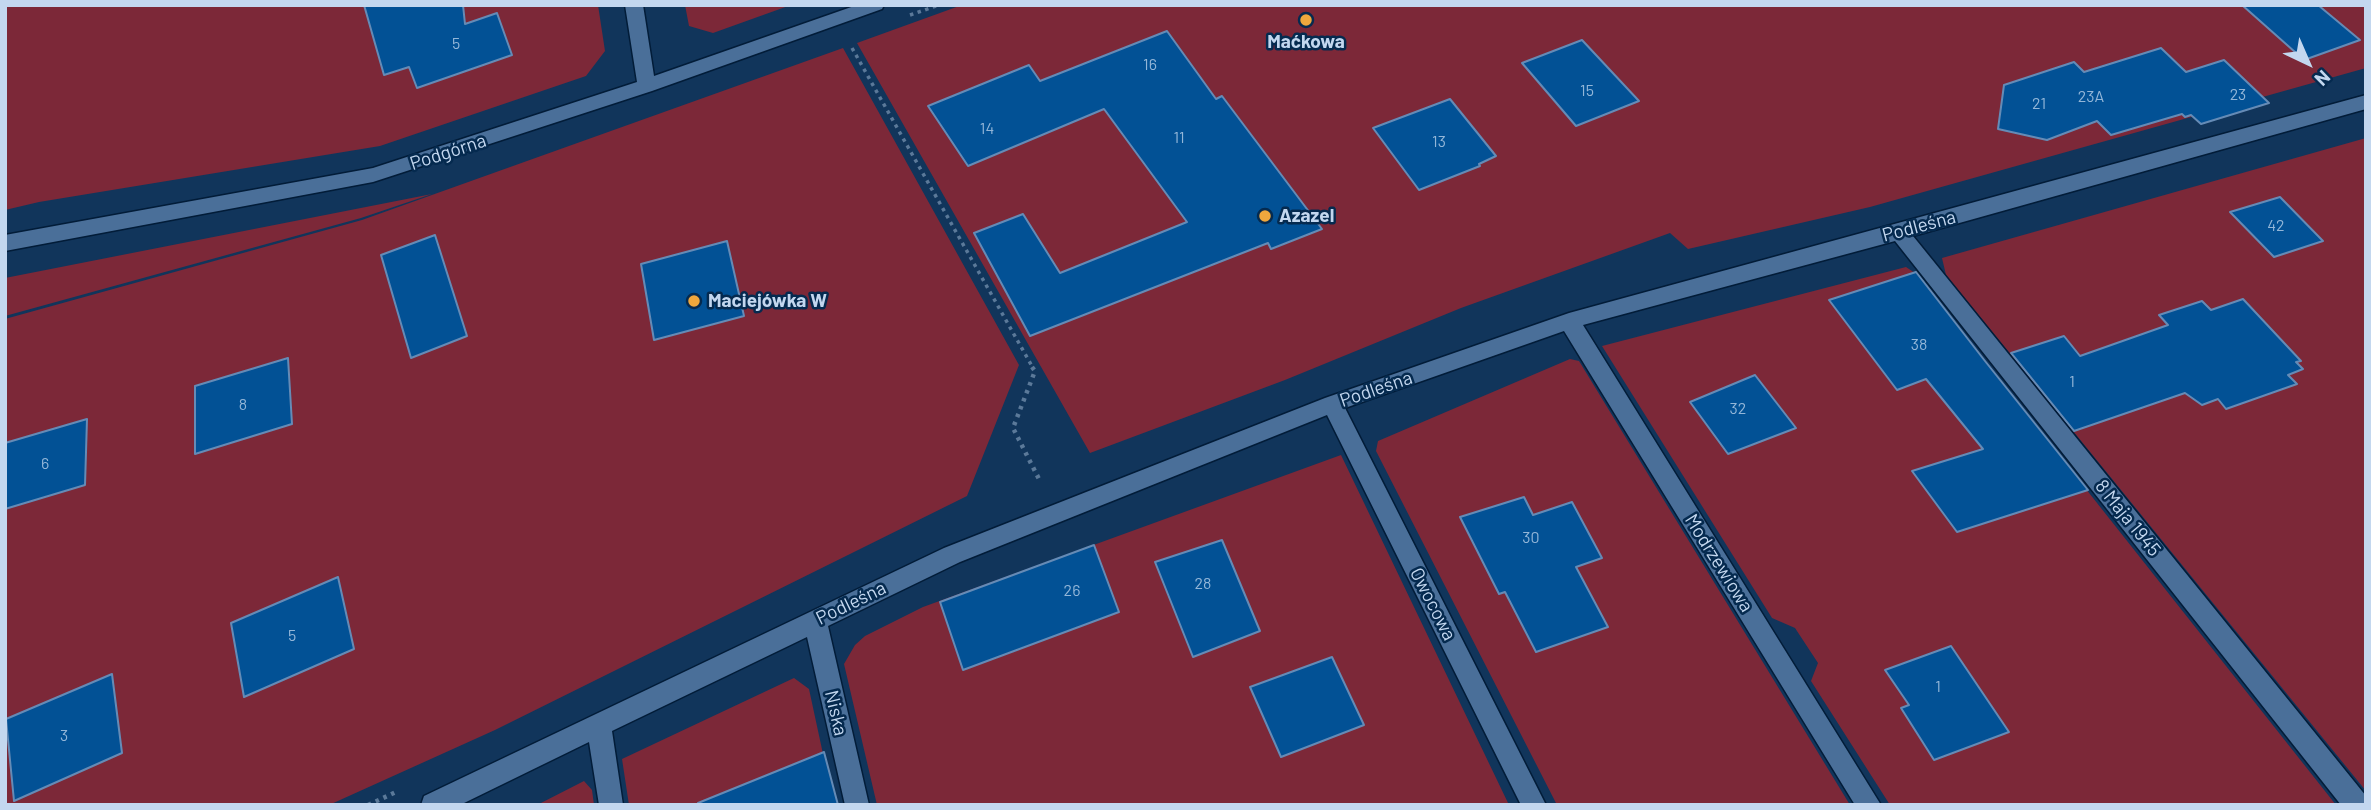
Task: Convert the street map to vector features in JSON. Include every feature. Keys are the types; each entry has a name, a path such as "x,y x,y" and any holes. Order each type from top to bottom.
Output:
{"street":[{"path":"634,5 646,86"},
{"name":"Podgórna","path":"5,243 41,234 373,175 646,86 876,5"},
{"name":"Podleśna","path":"433,805 952,555 1088,498 1332,404 1569,321 2366,102"},
{"name":"8 Maja 1945","path":"1899,232 2357,805"},
{"name":"Modrzewiowa","path":"1569,321 1869,805"},
{"name":"Owocowa","path":"1332,404 1534,805"},
{"name":"Niska","path":"815,621 857,805"},
{"path":"600,726 611,805"}],"path":[{"path":"846,38 1035,371 1013,428 1041,481"}],"shaded area":[{"path":"5,5 598,5 605,51 586,76 380,146 39,202 5,210"},
{"path":"685,5 791,5 713,33 689,26"},
{"path":"962,5 2366,5 2366,68 1870,207 1688,249 1670,233 1461,308 1285,380 1090,453 857,43"},
{"path":"843,48 1019,365 967,496 495,730 329,805 5,805 5,319 362,220"},
{"path":"2366,138 2366,791 1946,275 1942,258"},
{"path":"432,194 361,218 5,316 5,278"},
{"path":"1906,267 1915,273 2336,805 1890,805 1811,681 1818,663 1795,628 1772,618 1602,346"},
{"path":"1570,359 1579,361 1850,805 1557,805 1376,451 1378,441"},
{"path":"1341,455 1509,805 877,805 844,664 855,645 865,636 923,607"},
{"path":"794,678 809,689 834,805 629,805 622,759"},
{"path":"584,781 592,790 594,805 537,805"}],"building":[{"path":"364,5 463,5 465,24 497,13 512,55 417,88 409,67 384,75"},
{"path":"2242,5 2318,5 2360,40 2304,60"},
{"path":"1167,31 1216,99 1222,96 1322,229 1271,249 1268,243 1030,336 974,233 1023,214 1060,273 1187,222 1104,109 968,166 928,106 1029,65 1040,81"},
{"path":"1582,40 1639,101 1576,126 1522,63"},
{"path":"2161,48 2186,72 2224,60 2269,103 2201,124 2191,115 2185,117 2182,114 2111,135 2097,121 2047,140 1998,129 2004,85 2074,62 2084,72"},
{"path":"1450,99 1496,156 1479,164 1480,166 1419,190 1373,128"},
{"path":"2280,197 2323,241 2274,257 2230,212"},
{"path":"435,235 467,336 411,358 381,255"},
{"name":"Maciejówka W","path":"727,241 744,316 654,340 641,264"},
{"path":"1916,272 2088,490 1957,532 1912,471 1983,449 1926,379 1897,390 1829,300"},
{"path":"2243,299 2301,361 2296,362 2303,369 2288,375 2297,384 2226,409 2218,399 2202,405 2185,393 2074,431 2011,353 2064,336 2080,356 2168,325 2159,315 2202,301 2211,310"},
{"path":"288,358 292,424 195,454 195,386"},
{"path":"1755,375 1796,428 1728,454 1690,402"},
{"path":"87,419 85,485 5,509 5,443"},
{"path":"1524,497 1533,515 1572,502 1602,558 1576,567 1608,627 1536,652 1505,592 1499,594 1460,517"},
{"path":"1222,540 1260,631 1193,657 1155,562"},
{"path":"1094,545 1119,612 963,670 940,602"},
{"path":"338,577 354,649 244,697 231,623"},
{"path":"1951,646 2009,732 1934,760 1901,708 1909,705 1885,670"},
{"path":"1332,657 1364,725 1281,757 1250,687"},
{"path":"112,674 122,753 14,801 6,719"},
{"path":"824,752 838,805 698,805 698,803"}],"place":[{"name":"Maćkowa","path":"1306,20"},
{"name":"Azazel","path":"1265,216"},
{"name":"Maciejówka W","path":"694,301"}]}
